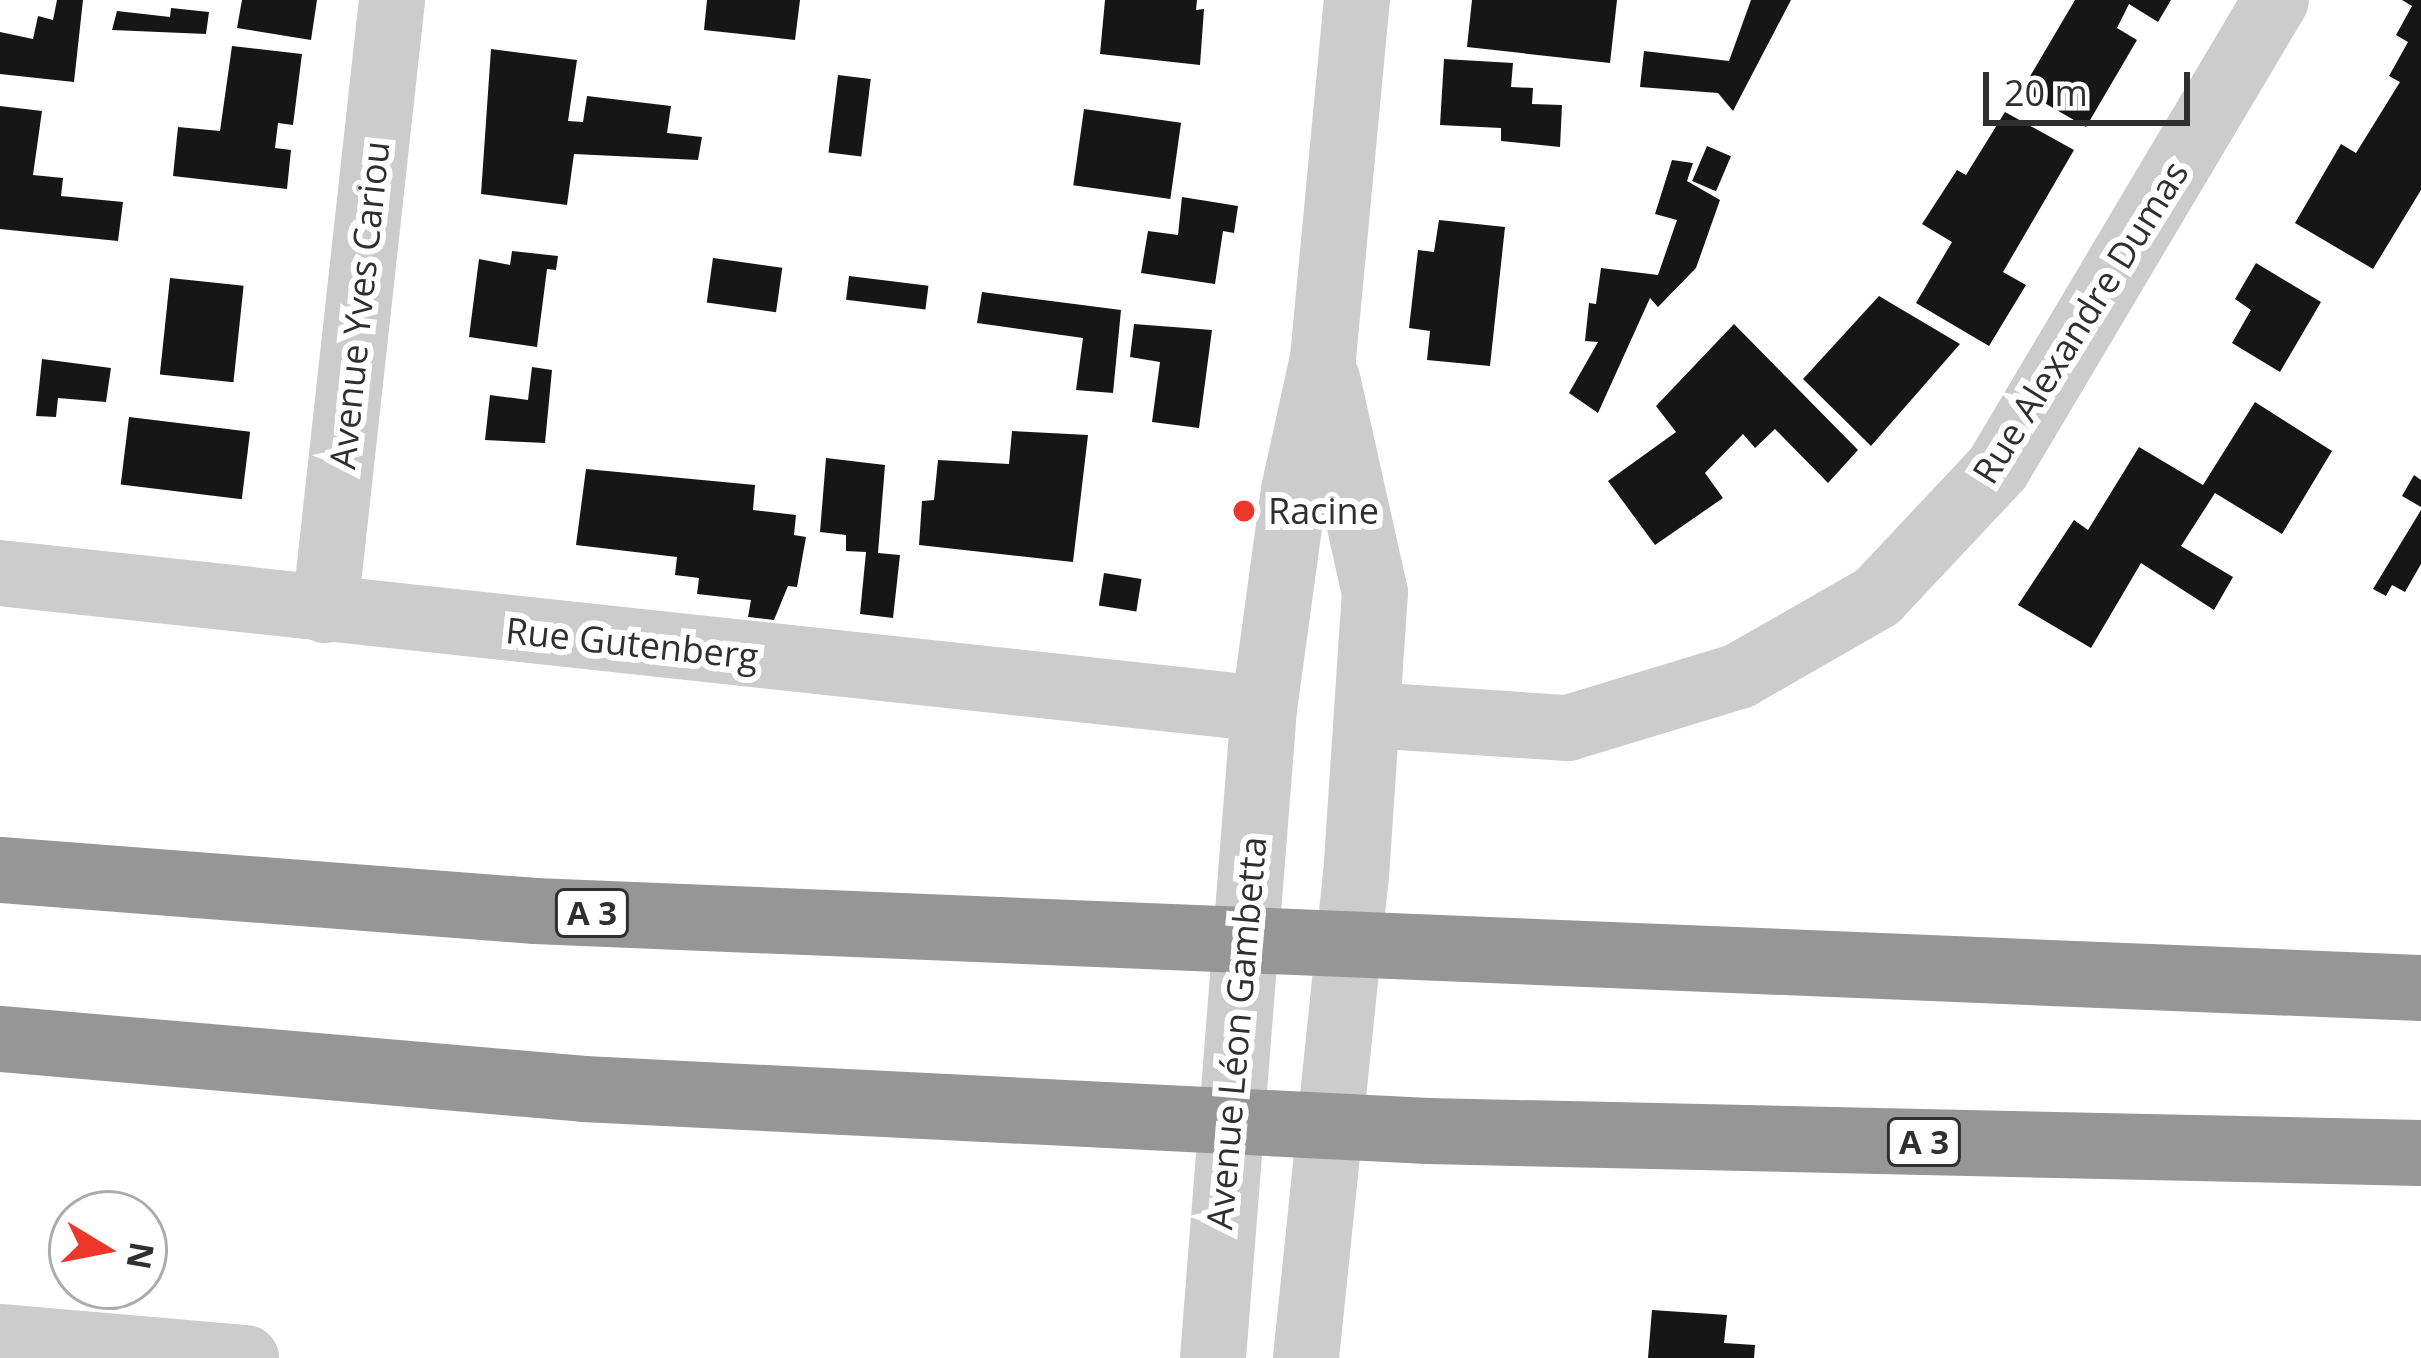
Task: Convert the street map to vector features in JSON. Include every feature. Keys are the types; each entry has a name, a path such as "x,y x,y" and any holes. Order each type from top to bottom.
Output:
{"highway":[{"name":"A 3","path":"0,870 535,911 2421,988"},
{"name":"A 3","path":"0,1040 584,1089 1167,1114 1428,1131 2421,1153"}],"street":[{"name":"Avenue Yves Cariou","path":"325,610 392,0"},
{"name":"Avenue Léon Gambetta","path":"1214,1358 1264,709 1284,548 1323,358 1358,0"},
{"name":"Rue Alexandre Dumas","path":"1370,715 1568,728 1739,676 1876,597 1998,468 2276,0"},
{"name":"Avenue Léon Gambetta","path":"1306,1358 1370,715 1375,593 1323,358"},
{"name":"Rue Gutenberg","path":"0,573 1264,709"},
{"path":"1264,709 1370,715"},
{"path":"0,1337 245,1358"}],"building":[{"path":"57,0 83,0 74,82 0,74 0,32 33,39 38,16 53,20"},
{"path":"242,0 317,0 311,40 237,28"},
{"path":"707,0 800,0 795,40 704,30"},
{"path":"1105,0 1197,0 1196,10 1204,9 1200,65 1100,54"},
{"path":"1472,0 1617,0 1610,63 1467,47"},
{"path":"1751,0 1791,0 1733,111 1718,93 1640,87 1644,51 1729,61"},
{"path":"2075,0 2171,0 2158,22 2129,4 2117,28 2137,40 2086,127 2022,90"},
{"path":"2402,0 2421,0 2421,190 2373,269 2295,223 2341,144 2356,153 2400,82 2389,76 2408,42 2396,35 2412,6"},
{"path":"171,8 209,12 206,34 112,30 117,11 170,17"},
{"path":"232,46 302,54 293,125 278,123 275,148 291,150 287,189 173,176 178,127 220,131"},
{"path":"491,49 577,60 568,121 583,122 587,96 671,106 667,133 702,137 698,160 574,154 567,205 481,194"},
{"path":"1444,59 1513,63 1511,87 1533,88 1532,104 1562,105 1560,147 1501,141 1501,128 1440,125"},
{"path":"838,75 871,79 861,156 828,152"},
{"path":"0,106 42,111 33,175 63,178 61,196 123,202 118,241 0,229"},
{"path":"1084,109 1181,123 1170,199 1073,185"},
{"path":"2005,112 2074,150 2003,272 2026,285 1989,346 1916,303 1952,242 1922,224 1957,170 1966,175"},
{"path":"1707,146 1731,156 1716,191 1692,181"},
{"path":"1672,160 1693,163 1687,181 1720,200 1696,268 1658,307 1650,298 1598,413 1569,393 1598,342 1585,341 1589,303 1596,304 1601,268 1658,275 1677,220 1655,214"},
{"path":"1182,197 1238,206 1234,233 1223,231 1215,284 1141,273 1148,231 1178,235"},
{"path":"1439,220 1505,227 1490,366 1427,360 1430,331 1409,328 1418,250 1434,252"},
{"path":"512,251 558,256 556,270 547,269 537,347 469,337 479,259 510,265"},
{"path":"713,258 782,268 776,312 707,303"},
{"path":"2256,263 2321,302 2280,372 2232,343 2251,310 2235,299"},
{"path":"849,276 928,286 925,310 846,300"},
{"path":"170,278 244,286 233,382 160,374"},
{"path":"982,292 1121,310 1113,393 1076,390 1083,338 977,323"},
{"path":"1879,296 1960,344 1871,446 1803,379"},
{"path":"1134,324 1212,330 1199,428 1152,422 1160,362 1130,357"},
{"path":"1734,324 1858,450 1828,483 1775,429 1755,448 1743,434 1705,473 1723,498 1655,545 1608,481 1676,432 1656,406"},
{"path":"42,359 111,368 106,402 58,398 56,417 36,416"},
{"path":"532,367 552,370 545,443 485,440 490,395 528,400"},
{"path":"2255,402 2332,451 2282,534 2215,493 2181,546 2233,577 2214,610 2141,563 2091,648 2018,605 2074,520 2088,530 2139,447 2203,485"},
{"path":"129,417 250,432 242,499 121,484"},
{"path":"1012,431 1088,435 1073,562 919,545 922,501 934,500 938,460 1009,464"},
{"path":"826,458 885,465 878,553 900,555 893,618 860,614 866,552 846,551 846,535 820,532"},
{"path":"586,469 755,485 753,510 796,515 794,535 806,537 797,587 788,586 774,620 748,617 751,600 697,594 699,578 675,575 677,557 576,545"},
{"path":"2414,475 2421,480 2421,507 2402,496"},
{"path":"2421,510 2421,564 2405,592 2392,585 2386,596 2373,589"},
{"path":"1104,573 1142,579 1136,612 1099,606"},
{"path":"1652,1310 1727,1315 1724,1343 1755,1345 1754,1358 1648,1358"}],"place":[{"name":"Racine","path":"1244,511"}]}
